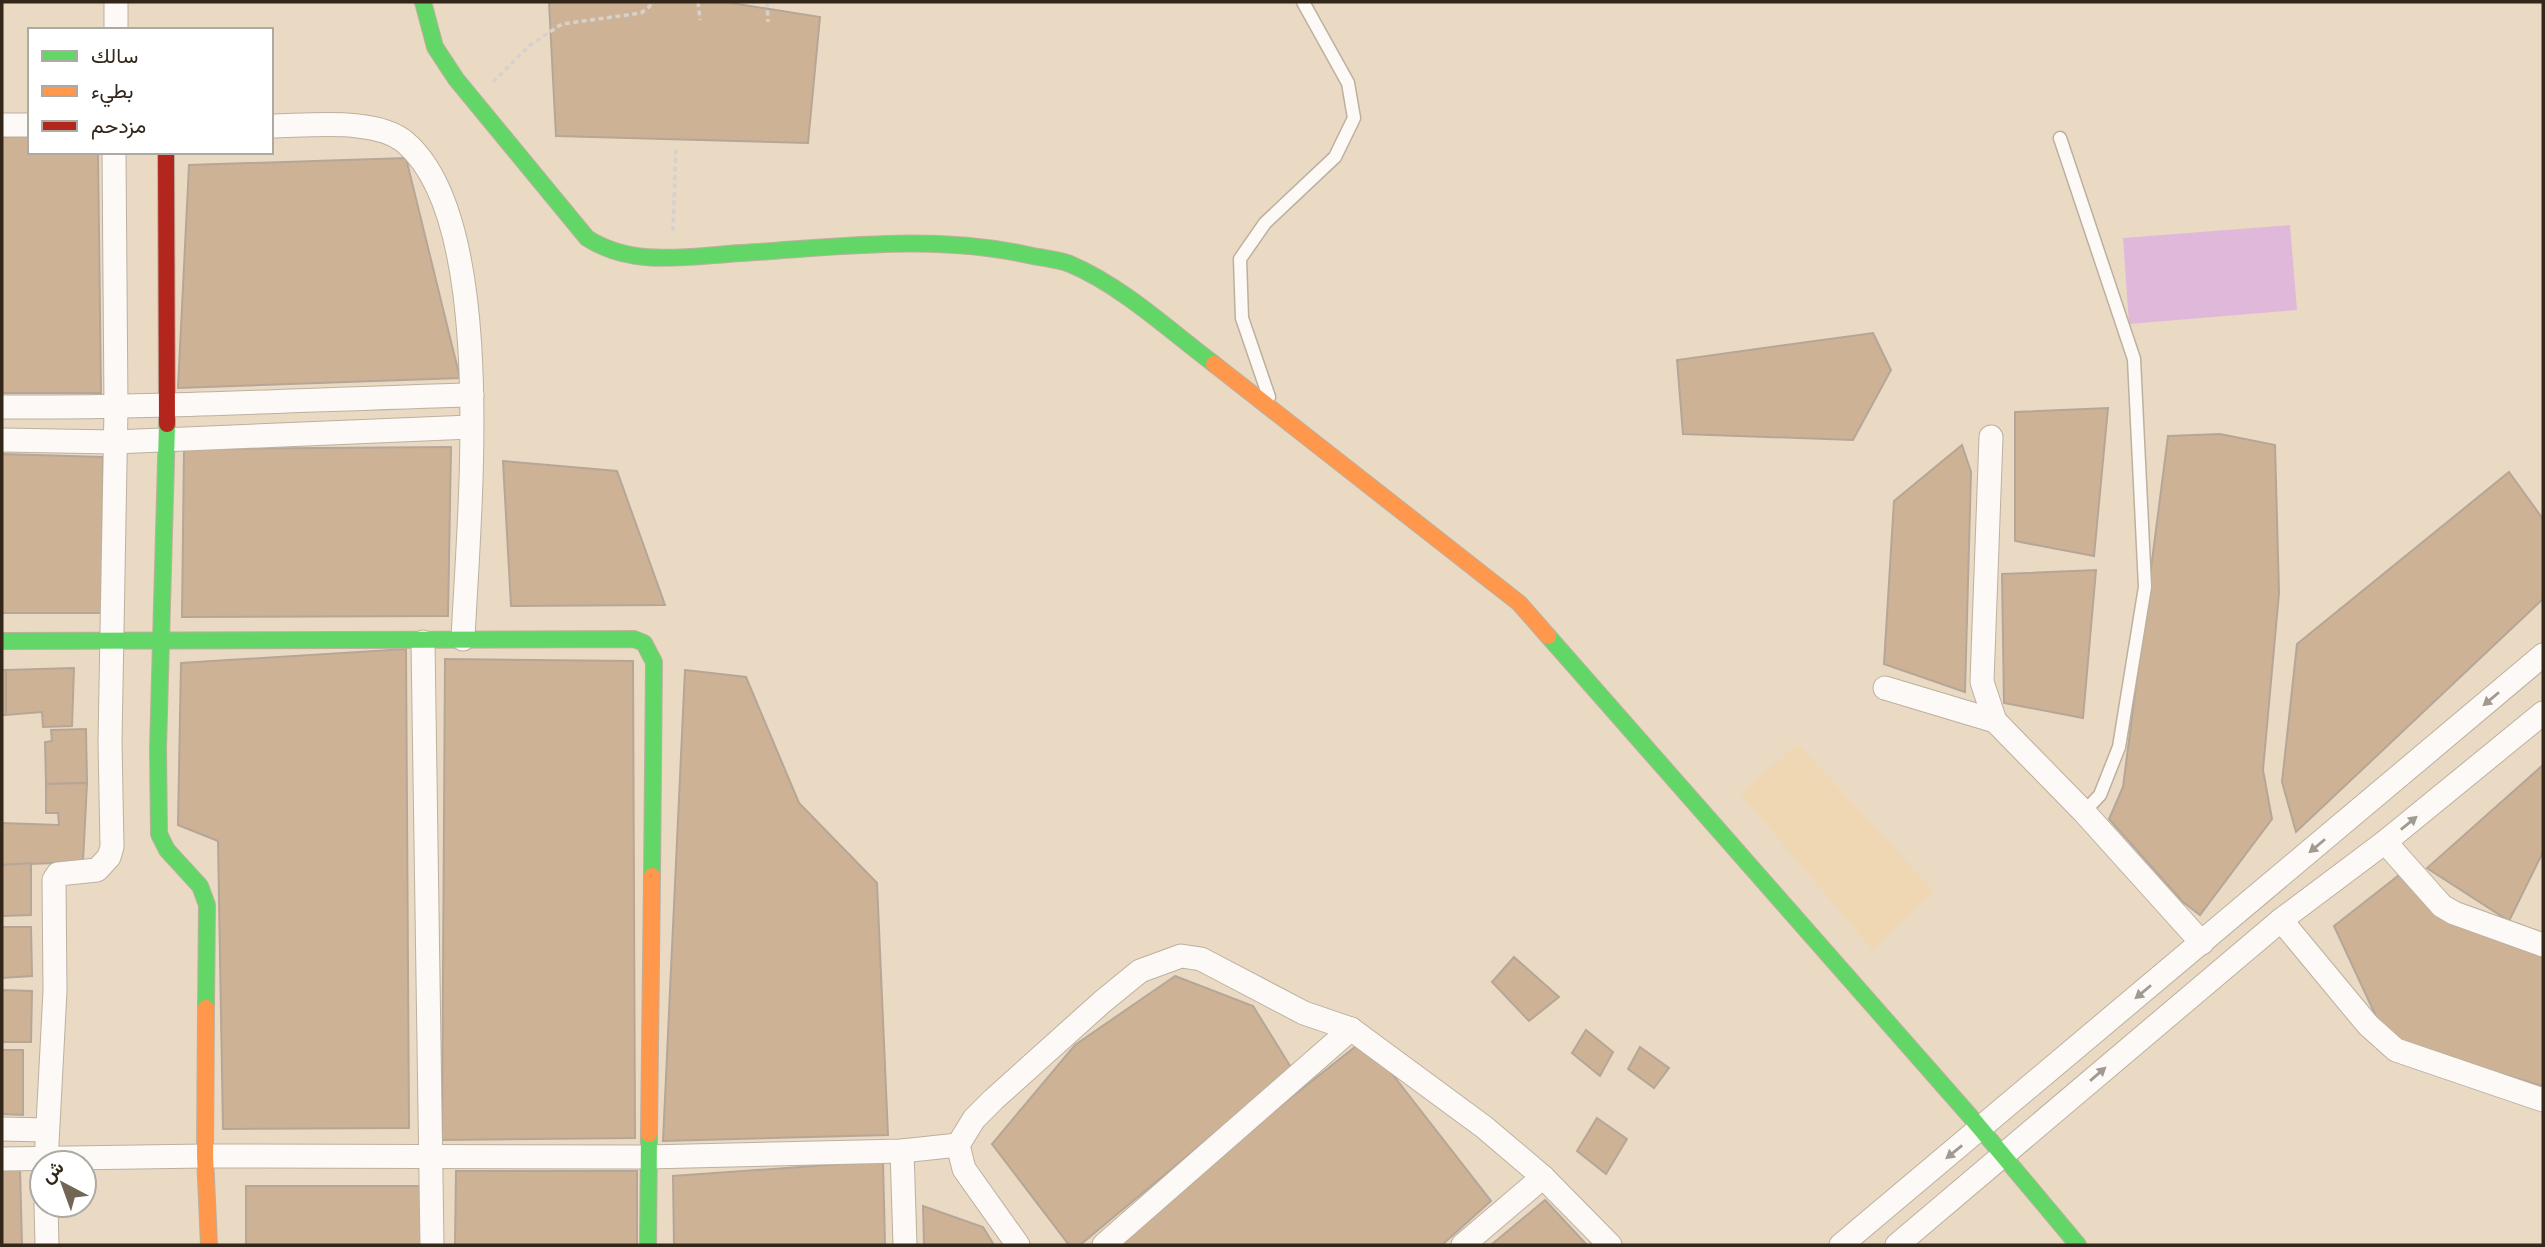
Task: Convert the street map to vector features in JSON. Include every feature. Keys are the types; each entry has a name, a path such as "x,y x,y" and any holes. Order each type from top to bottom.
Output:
{"street":[{"path":"116,2 116,28"},
{"path":"423,2 435,47 474,100 587,238 619,255 672,258 922,242 983,245 1027,252 1069,264 1119,293 1273,409 1518,603 1982,1129 2078,1245"},
{"path":"2,125 28,125"},
{"path":"273,126 342,125 383,131 405,141 423,162 442,194 465,296 472,395 463,639"},
{"path":"46,1149 55,992 54,880 58,874 97,870 109,857 112,846 110,742 116,408 114,154"},
{"path":"166,154 168,403 160,639 159,834 167,850 200,886 207,905 205,1156 209,1245"},
{"path":"2,407 116,408 168,403 472,395"},
{"path":"2,440 114,442 167,437 471,427"},
{"path":"1991,437 1982,682 1995,721 2084,812 2202,943"},
{"path":"2,641 160,639 423,642 463,639 634,639 650,651 654,662 648,1245"},
{"path":"423,642 423,800 432,1245"},
{"path":"1841,1245 2543,655"},
{"path":"1885,688 1995,721"},
{"path":"1897,1245 2281,920 2385,842 2543,713"},
{"path":"2385,842 2442,906 2454,914 2543,945"},
{"path":"2281,920 2368,1025 2396,1049 2543,1100"},
{"path":"1018,1245 964,1169 958,1145 974,1119 1032,1064 1140,971 1161,961 1181,956 1202,959 1304,1013 1351,1029 1420,1077 1544,1177 1610,1245"},
{"path":"1104,1245 1351,1029"},
{"path":"2,1129 46,1130"},
{"path":"98,1160 205,1156 647,1157 902,1152 958,1145"},
{"path":"902,1152 905,1245"},
{"path":"2,1159 28,1161"},
{"path":"1462,1245 1544,1177"},
{"path":"47,1219 47,1245"}],"lane":[{"path":"1273,409 1242,318 1240,259 1265,223 1335,158 1354,118 1348,83 1303,2"},
{"path":"2060,138 2134,359 2145,587 2119,747 2100,795 2084,812"}],"path":[{"path":"474,100 530,45 562,24 641,13 650,6 650,2"},
{"path":"698,2 700,20"},
{"path":"767,2 768,22"},
{"path":"672,258 676,146"}],"shaded area":[{"path":"2290,225 2297,310 2129,324 2123,238"},
{"path":"1798,744 1934,891 1872,950 1740,793"}],"building":[{"path":"549,2 725,2 820,17 808,143 556,136"},
{"path":"28,136 28,154 98,154 101,393 2,393 2,137"},
{"path":"406,158 460,378 178,388 189,165"},
{"path":"1873,333 1891,370 1853,440 1683,434 1677,360"},
{"path":"2108,408 2094,556 2015,541 2015,412"},
{"path":"2220,434 2275,445 2279,593 2263,770 2272,819 2200,915 2183,902 2109,819 2123,787 2168,436"},
{"path":"1962,445 1971,472 1965,692 1884,664 1894,501"},
{"path":"451,447 448,616 182,617 184,449"},
{"path":"2,454 103,457 102,613 2,613"},
{"path":"503,461 617,471 665,605 511,606"},
{"path":"2509,472 2543,519 2543,599 2296,832 2282,782 2297,644"},
{"path":"2096,570 2083,718 2004,703 2002,574"},
{"path":"406,649 409,1128 223,1129 218,841 178,825 181,663"},
{"path":"445,659 633,661 635,1138 442,1140"},
{"path":"74,668 72,726 43,727 42,712 6,715 6,670"},
{"path":"2,670 6,670 6,715 2,715"},
{"path":"685,670 746,677 799,803 877,883 888,1135 663,1141"},
{"path":"86,729 87,783 46,784 45,742 52,741 51,730"},
{"path":"2543,765 2543,852 2509,921 2427,868"},
{"path":"87,783 83,862 2,865 2,823 59,825 58,813 46,813 46,784"},
{"path":"31,863 31,915 2,916 2,865"},
{"path":"2403,872 2543,953 2543,1086 2387,1040 2334,926"},
{"path":"2,927 31,927 32,976 2,978"},
{"path":"1514,957 1559,997 1529,1021 1492,982"},
{"path":"1175,976 1253,1006 1292,1069 1080,1245 1069,1245 992,1144 1075,1045"},
{"path":"2,990 32,991 31,1042 2,1042"},
{"path":"1586,1030 1613,1052 1600,1076 1572,1053"},
{"path":"1365,1039 1491,1201 1442,1245 1105,1245"},
{"path":"1640,1047 1669,1068 1654,1088 1628,1069"},
{"path":"2,1050 23,1050 23,1115 2,1114"},
{"path":"1597,1118 1627,1139 1606,1174 1577,1151"},
{"path":"883,1161 885,1245 674,1245 673,1176"},
{"path":"2,1168 20,1168 22,1245 2,1245"},
{"path":"456,1171 637,1171 637,1245 455,1245"},
{"path":"246,1186 423,1186 422,1245 246,1245"},
{"path":"1545,1200 1587,1245 1491,1245"},
{"path":"923,1206 983,1227 994,1245 924,1245"}],"traffic: fast":[{"path":"423,2 435,47 456,79 587,238 605,247 642,257 662,258 850,245 957,245 1054,260 1070,264 1108,284 1214,364"},
{"path":"167,424 158,749 159,834 167,850 200,886 207,905 206,1008"},
{"path":"1548,636 1970,1116 2078,1245"},
{"path":"2,641 634,639 644,643 654,662 652,876"},
{"path":"648,1245 649,1134"}],"traffic: slow":[{"path":"1214,364 1519,603 1548,636"},
{"path":"649,1134 652,876"},
{"path":"206,1008 205,1156 209,1245"}],"traffic: jam":[{"path":"166,154 167,424"}]}
